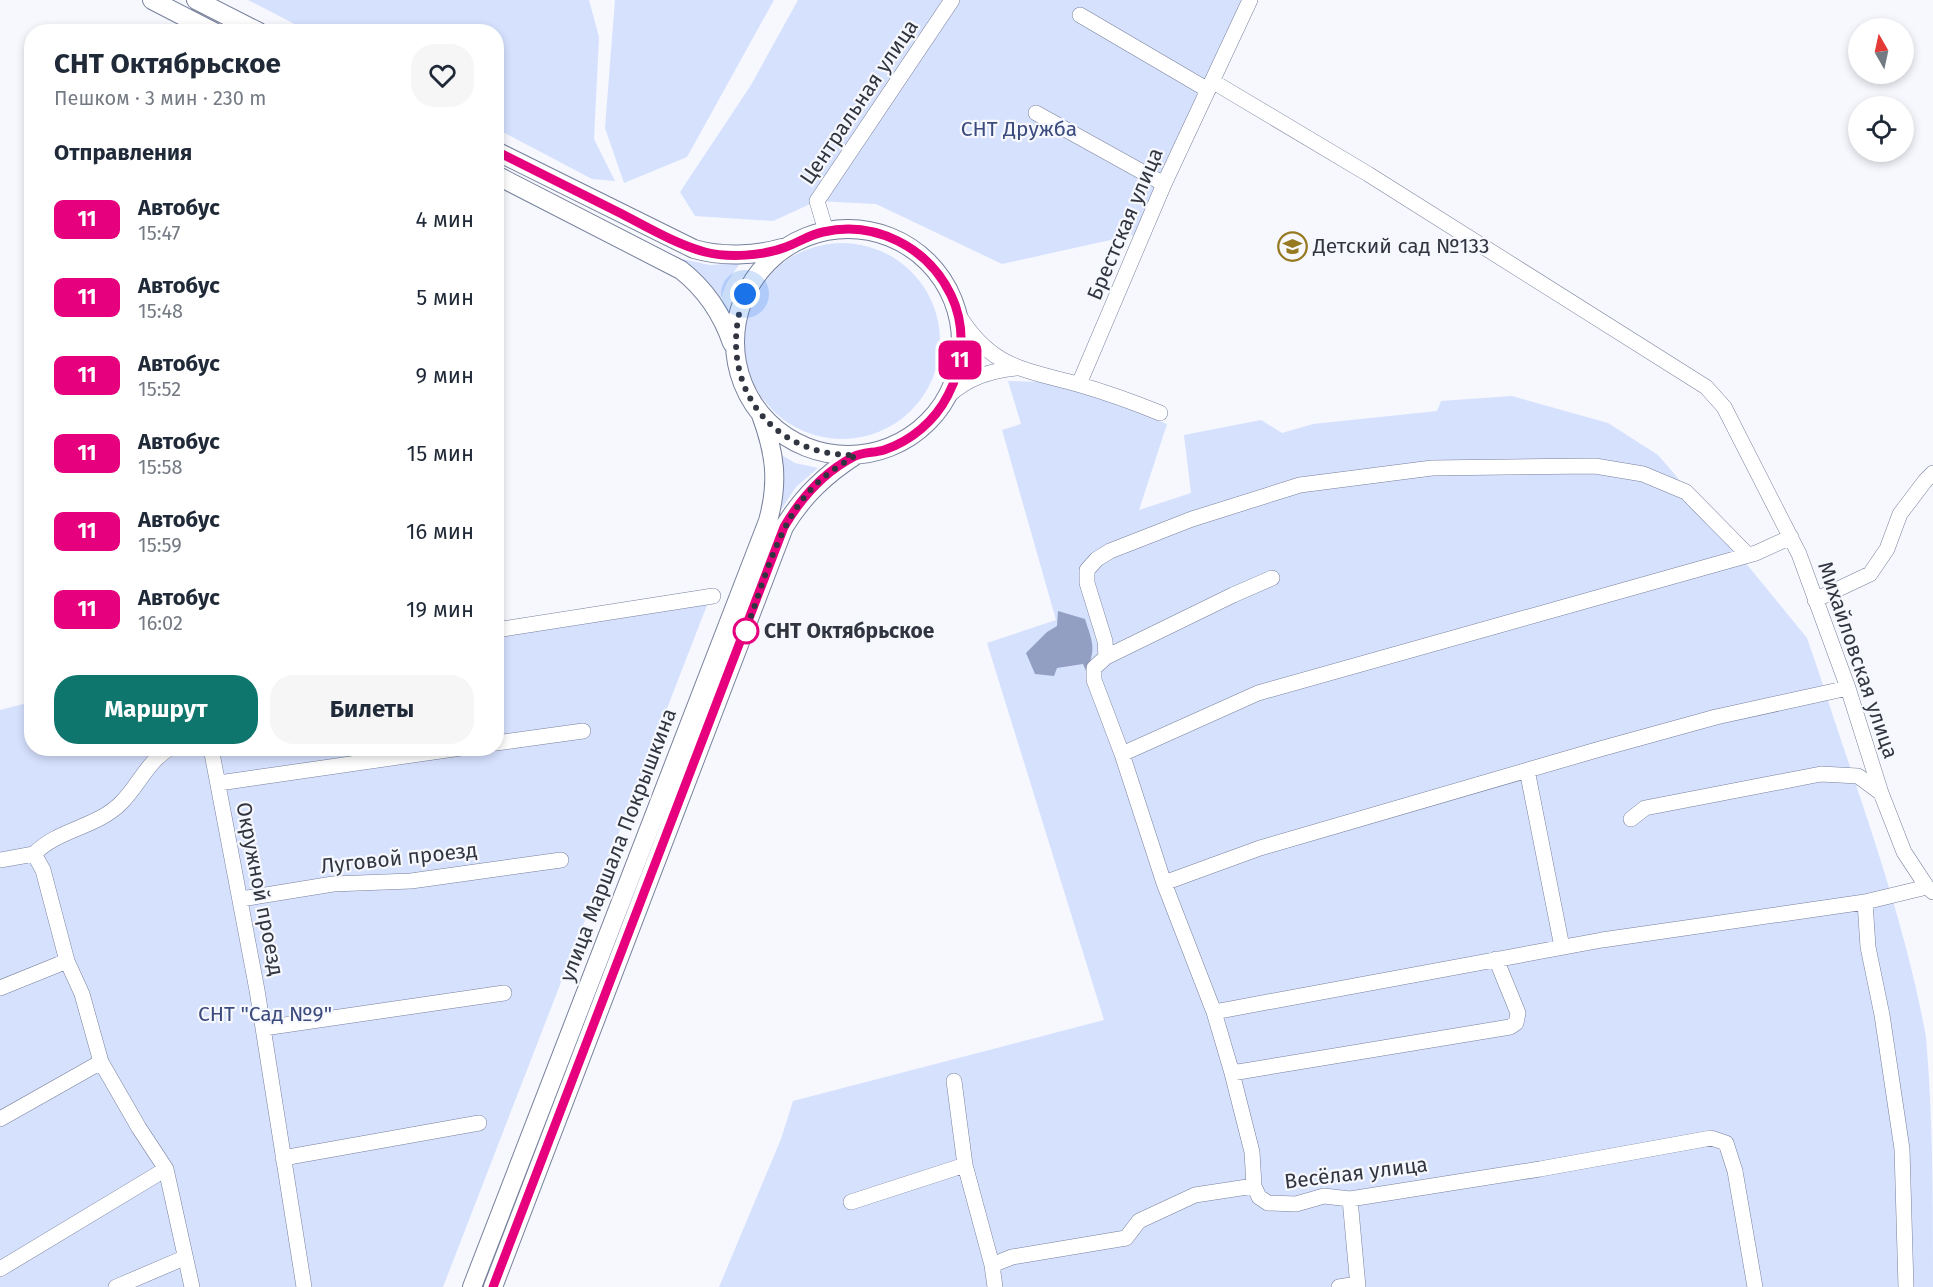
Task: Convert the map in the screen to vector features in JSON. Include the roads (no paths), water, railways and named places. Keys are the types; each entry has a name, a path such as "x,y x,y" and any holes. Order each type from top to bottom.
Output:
{"main road":[{"path":"152,0 198,24"},
{"path":"196,0 243,24"},
{"path":"504,155 694,249 721,254 763,252 787,247"},
{"path":"504,179 681,270 697,284 711,300 728,329 735,350 740,378 761,415 782,434 807,448 834,455 856,455 884,450 909,438 931,420 948,396 958,370 962,342 958,314 940,275 909,246 869,231 826,231 799,240 787,247 760,270 745,294 736,321 735,350"},
{"name":"улица Маршала Покрышкина","path":"472,1287 768,521 776,479 771,445 761,415"},
{"name":"улица Маршала Покрышкина","path":"493,1287 784,527 808,492 856,455"}],"street":[{"name":"Центральная улица","path":"826,231 817,201 952,0"},
{"name":"Брестская улица","path":"1079,384 1164,184 1250,0"},
{"name":"Михайловская улица","path":"1080,15 1368,174 1706,387 1724,407 1791,537 1848,688 1881,793 1904,852 1930,889"},
{"path":"1036,113 1164,184"},
{"path":"958,314 978,343 1002,361 1016,368 1079,384 1160,413"},
{"path":"948,396 974,378 999,370 1016,368"},
{"path":"1106,657 1105,641 1087,583 1087,570 1096,559 1110,551 1192,519 1300,485 1432,468 1595,466 1643,474 1686,492 1748,555"},
{"path":"1815,600 1870,574 1887,549 1900,514 1933,473"},
{"path":"1122,754 1258,693 1748,555 1791,537"},
{"path":"1254,1186 1252,1152 1233,1073 1214,1012 1164,883 1095,680 1094,668 1106,657 1233,594 1272,578"},
{"path":"504,629 713,596"},
{"path":"1164,883 1260,848 1527,770 1716,717 1848,688"},
{"path":"504,742 583,731"},
{"path":"0,860 34,854 46,842 97,820 121,803 156,756"},
{"name":"Окружной проезд","path":"213,756 264,1028 304,1287"},
{"path":"219,783 405,756"},
{"path":"1527,770 1562,947"},
{"path":"1631,819 1645,808 1821,774 1858,776 1881,793"},
{"path":"34,854 44,870 67,961 82,994 101,1062 139,1128 166,1168 192,1287"},
{"name":"Луговой проезд","path":"241,899 333,884 411,881 561,860"},
{"path":"1214,1012 1562,947 1865,902 1930,889"},
{"path":"1865,902 1868,947 1882,1015 1902,1149 1906,1287"},
{"path":"1233,1073 1510,1027 1516,1023 1518,1013 1496,959"},
{"path":"0,988 67,961"},
{"path":"264,1028 504,993"},
{"path":"0,1119 101,1062"},
{"path":"954,1081 965,1165 992,1264 995,1287"},
{"path":"283,1158 479,1123"},
{"name":"Весёлая улица","path":"992,1264 1012,1257 1126,1238 1139,1221 1195,1195 1254,1186 1259,1197 1268,1203 1296,1204 1324,1196 1350,1199 1540,1169 1711,1138 1726,1143 1735,1171 1755,1287"},
{"path":"850,1202 965,1165"},
{"path":"0,1269 166,1168"},
{"path":"1339,1287 1357,1286 1350,1199"},
{"path":"116,1287 184,1258"}],"place":[{"name":"Детский сад №133","path":"1292,246"},
{"name":"СНТ Октябрьское","path":"746,631"}],"park label":[{"name":"СНТ Дружба","path":"1019,129"},
{"name":"СНТ \"Сад №9\"","path":"265,1014"}]}
